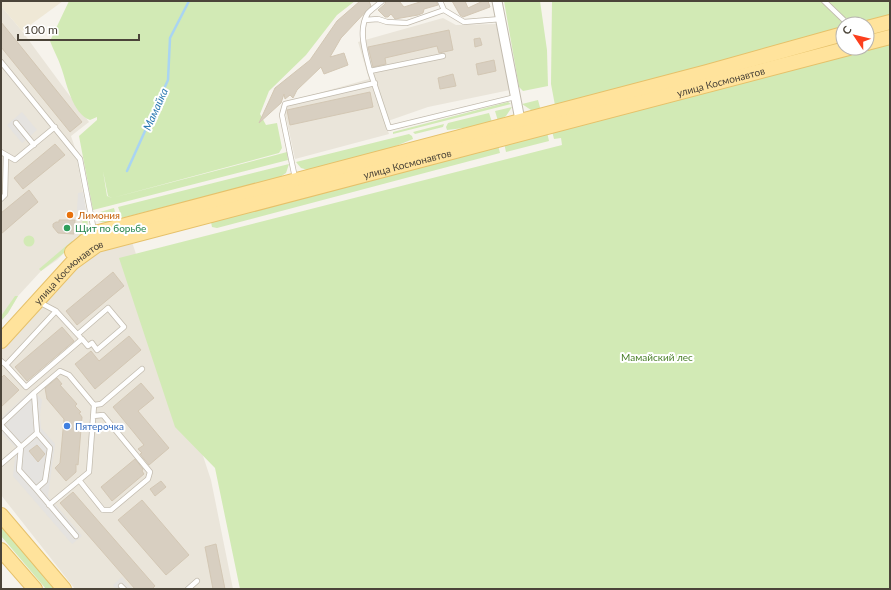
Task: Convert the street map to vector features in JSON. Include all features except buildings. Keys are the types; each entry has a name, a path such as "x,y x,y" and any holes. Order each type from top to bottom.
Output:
{"main road":[{"path":"875,26 890,22"},
{"name":"улица Космонавтов","path":"1,328 66,257 96,239 296,179 720,68 835,36"},
{"path":"875,42 890,38"},
{"name":"улица Космонавтов","path":"1,341 72,262 96,239 835,52"},
{"path":"1,515 64,589"},
{"path":"1,550 35,589"}],"street":[{"path":"497,1 520,120"}],"lane":[{"path":"382,1 368,13 363,23 363,43 370,71 389,128 515,97"},
{"path":"440,1 444,10 464,22 501,19"},
{"path":"824,1 840,16"},
{"path":"365,20 378,19 387,22 406,23 444,10"},
{"path":"370,71 443,56"},
{"path":"1,62 80,158 96,239"},
{"path":"296,179 282,116 285,104 375,83"},
{"path":"16,123 34,145"},
{"path":"1,152 15,160 55,127"},
{"path":"1,199 5,195 6,154"},
{"path":"38,301 56,311 88,346 92,343 97,350 124,328 108,308 78,334"},
{"path":"6,365 56,311"},
{"path":"1,361 26,388 82,339"},
{"path":"94,405 101,404 142,369"},
{"path":"50,505 89,472 94,405 69,375 60,370 1,424 21,447 19,470 76,536"},
{"path":"34,393 37,433 50,448 45,481 36,489"},
{"path":"79,480 103,510 111,510 148,479 150,472 103,415 93,416"},
{"path":"1,464 37,433"},
{"path":"188,589 197,581"}],"shaded area":[{"path":"1,1 63,1 22,31 1,6"},
{"path":"1,6 22,31 89,122 71,136 75,148 87,216 87,230 57,260 41,271 18,296 8,313 1,321"},
{"path":"443,18 456,25 496,24 510,90 428,107 385,122 389,134 295,159 283,103 369,79 358,42"},
{"path":"22,112 37,130 22,143 7,125"},
{"path":"83,192 86,210 77,210 78,193"},
{"path":"132,242 211,480 233,589 75,589 1,495 1,348 85,259 97,252"},
{"path":"33,389 42,400 40,415 41,428 55,444 48,496 82,536 72,544 13,476 16,448 1,432 1,418"},
{"path":"122,577 132,589 116,589 113,585"}],"green space":[{"path":"69,1 355,1 337,15 306,55 269,91 260,114 266,125 277,123 282,148 279,153 112,198 287,152 288,160 93,210 79,136 97,120 97,117 90,120 74,105 60,64 50,41","holes":["103,171 108,196 112,198 107,196"]},
{"path":"504,1 540,1 547,50 548,86 523,91 519,87"},
{"name":"Мамайский лес","path":"552,1 890,1 890,589 240,589 215,468 175,427 119,258 562,145 561,138 554,139 552,131 557,116 551,84"},
{"path":"538,100 541,111 531,110 522,104"},
{"path":"508,102 511,104 393,134 393,132"},
{"path":"512,107 506,116 498,121 495,111"},
{"path":"489,113 492,122 472,127 447,130 446,127 448,123"},
{"path":"444,124 443,127 415,134 413,132"},
{"path":"547,132 549,141 506,152 504,143"},
{"path":"409,134 413,139 386,150 308,170 301,168 296,162"},
{"path":"498,145 500,153 217,228 212,227 211,222"},
{"path":"289,164 286,173 280,177 122,218 118,207"},
{"path":"114,208 117,220 100,222 93,214"},
{"path":"87,216 87,230 78,242 76,239 82,229 82,217"},
{"path":"29,235 33,237 35,241 33,245 29,247 25,245 23,241 25,237"},
{"path":"72,241 74,245 41,271 39,269"},
{"path":"15,296 18,296 8,313 1,321 1,316"},
{"path":"1,525 55,589 46,589 1,536"}],"waterway":[{"name":"Мамайка","path":"127,171 168,80 170,38 189,1"}],"place":[{"name":"Лимония","path":"70,215"},
{"name":"Щит по борьбе","path":"67,228"},
{"name":"Пятерочка","path":"67,426"}]}
